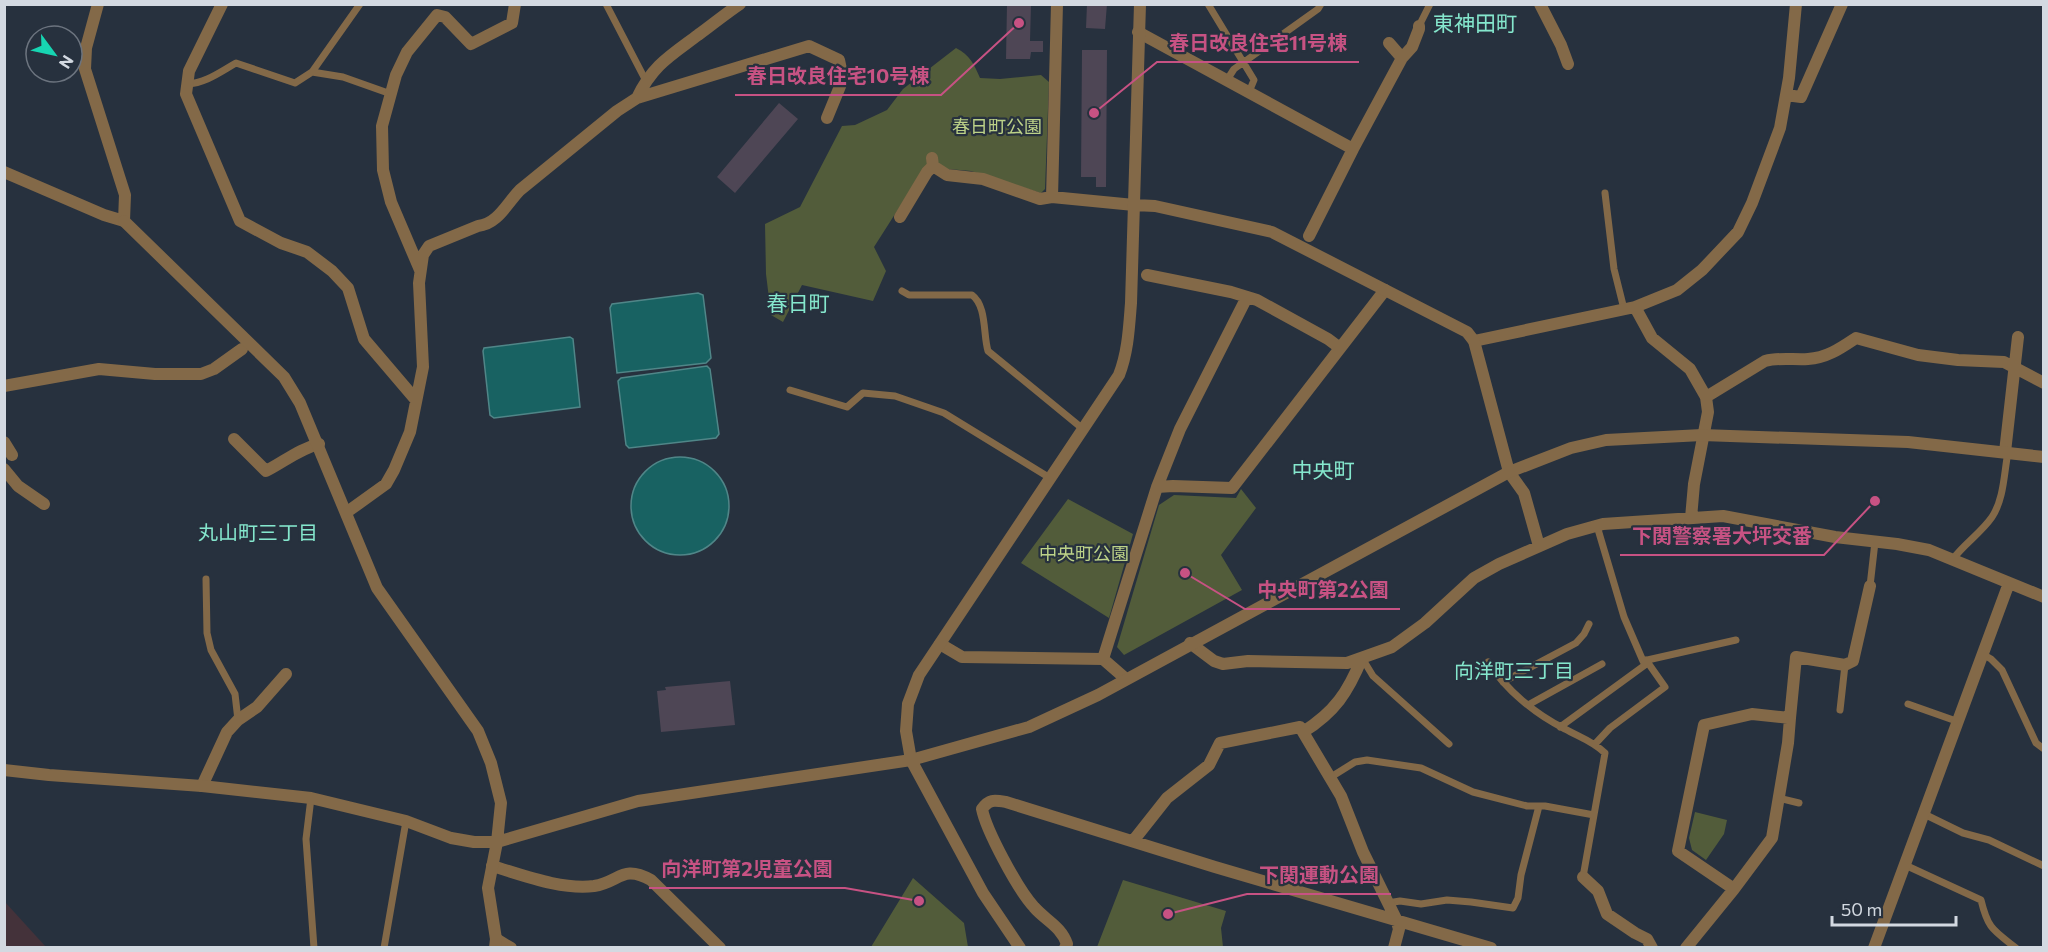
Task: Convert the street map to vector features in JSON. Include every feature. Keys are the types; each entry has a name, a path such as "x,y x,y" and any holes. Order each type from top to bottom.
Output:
{"street":[{"path":"98,4 86,48 85,69 125,195 124,221"},
{"path":"222,4 189,71 186,94 240,221 281,243 307,252 332,271 348,288 364,339 416,400"},
{"path":"421,271 391,202 383,170 382,126 396,75 407,52 437,15 445,17 471,44 512,23 515,4"},
{"path":"637,98 646,81 661,63 740,4"},
{"path":"1052,197 1058,4"},
{"path":"1020,948 983,892 911,760 906,731 908,705 919,675 1119,375 1125,361 1131,303 1140,4"},
{"path":"1540,4 1568,63"},
{"path":"1474,341 1629,308 1677,290 1702,270 1738,232 1752,203 1780,128 1796,4"},
{"path":"1786,95 1801,97 1842,4"},
{"path":"1309,236 1402,58 1412,47 1419,26"},
{"path":"1138,32 1353,149"},
{"path":"1389,43 1402,58"},
{"path":"347,512 386,484 410,432 423,367 419,283 423,255 429,246 478,226 487,225 496,219 520,190 617,111 637,98 809,46 838,60 843,79 827,118"},
{"path":"900,217 932,162 947,175 983,179 1040,199 1052,197 1155,206 1272,232 1456,325 1467,332 1474,341 1509,472 1524,493 1539,546"},
{"path":"4,172 104,215 124,221 284,376 300,402 319,444 377,588 478,731 491,763 501,803 497,842 488,888 495,943 511,948"},
{"path":"1147,275 1257,300 1318,333 1340,348"},
{"path":"1157,487 1232,488 1385,290"},
{"path":"1103,659 1157,487 1180,429 1247,297"},
{"path":"1629,308 1652,338 1690,369 1706,397 1708,412 1694,484 1691,518"},
{"path":"2006,452 2018,337"},
{"path":"1706,397 1766,361 1775,358 1810,359 1827,356 1856,339 1918,355 1967,361 2004,362 2043,383"},
{"path":"4,386 99,369 155,374 201,374 220,365 242,349"},
{"path":"4,770 202,786 311,798 406,821 452,838 474,842 497,842 638,801 911,760 1029,727 1098,695 1509,472 1571,448 1606,440 1702,435 1888,441 2043,457"},
{"path":"234,439 266,471 282,464 305,448 319,444"},
{"path":"4,442 12,455"},
{"path":"4,469 18,486 44,504"},
{"path":"1190,644 1214,662 1223,664 1347,663 1392,647 1425,623 1474,578 1499,564 1567,534 1597,526 1723,516 1835,537 1929,550 2043,597"},
{"path":"1874,948 1984,655 2008,583"},
{"path":"1686,948 1772,838 1790,718 1796,657 1845,665 1854,661 1870,586"},
{"path":"940,644 962,657 1103,659 1126,679"},
{"path":"1304,732 1314,726 1342,700 1362,658"},
{"path":"202,786 227,732 238,720 257,707 286,674"},
{"path":"1734,889 1678,851 1704,725 1752,714 1790,718"},
{"path":"1133,841 1167,798 1209,765 1220,743 1300,727 1341,796 1363,852 1396,920 1399,929 1394,948"},
{"path":"1065,948 1067,944 1064,934 1025,896 985,822 982,809 986,803 993,800 1006,802 1491,948"},
{"path":"492,866 565,885 596,885 625,873 639,873 651,880 720,948"},
{"path":"1583,877 1598,891 1607,914 1647,939 1653,948"},
{"path":"701,928 711,948"}],"lane":[{"path":"187,84 198,83 236,63 295,83 312,72 360,4"},
{"path":"606,4 646,81"},
{"path":"1208,4 1254,80 1249,92"},
{"path":"1227,80 1234,69 1322,4"},
{"path":"1419,26 1430,4"},
{"path":"312,72 343,77 391,94"},
{"path":"1605,194 1614,269 1629,308"},
{"path":"902,291 909,295 972,295 976,298 980,306 988,351 1083,429"},
{"path":"790,390 847,406 863,393 895,396 944,413 1050,478"},
{"path":"1953,559 1987,523 1996,508 2006,452"},
{"path":"1595,744 1610,728 1665,687 1645,661 1624,617 1597,526"},
{"path":"1870,586 1875,542"},
{"path":"206,579 207,633 212,650 235,694 238,720"},
{"path":"1503,682 1576,643 1589,624"},
{"path":"1645,661 1736,640"},
{"path":"1984,655 1991,658 2002,670 2036,743 2043,749"},
{"path":"1362,658 1373,676 1449,744"},
{"path":"1560,727 1645,665 1645,661"},
{"path":"1488,662 1503,682 1528,705 1560,727 1595,744 1605,753 1583,877"},
{"path":"1528,705 1602,664"},
{"path":"1840,710 1845,665"},
{"path":"1908,704 1959,722"},
{"path":"1331,777 1355,762 1367,760 1389,763 1421,768 1473,792 1527,806 1594,814"},
{"path":"311,798 306,839 314,948"},
{"path":"1778,798 1799,803"},
{"path":"1388,903 1400,901 1421,904 1447,900 1513,908 1518,898 1521,875 1539,806"},
{"path":"1924,814 1963,833 1989,840 2043,866"},
{"path":"384,948 406,821"},
{"path":"1905,865 1981,900 1986,919 1999,935 2016,948"}],"shaded area":[{"path":"698,293 703,295 711,358 706,363 617,373 610,308 612,304"},
{"path":"570,337 573,339 580,407 494,418 490,415 484,348"},
{"path":"707,366 710,369 719,434 716,438 629,448 626,445 618,381 621,378"},
{"path":"680,457 699,461 715,471 725,487 729,506 725,525 715,541 699,551 680,555 661,551 645,541 635,525 631,506 635,487 645,471 661,461"},
{"path":"5,902 46,947 5,947"}],"green space":[{"name":"春日町公園","path":"956,48 971,60 980,78 1000,79 1041,75 1049,82 1045,189 1041,193 971,171 925,167 874,247 886,271 873,301 802,285 783,322 771,315 766,274 765,224 800,207 842,126 855,125 887,110 903,89"},
{"path":"1241,489 1256,508 1221,555 1242,590 1124,655 1117,647 1159,505 1174,495 1236,498"},
{"name":"中央町公園","path":"1068,499 1133,534 1109,618 1021,563"},
{"path":"1695,812 1727,820 1724,834 1706,860 1692,850 1689,838"},
{"path":"913,878 964,923 968,947 871,947"},
{"path":"1123,880 1226,911 1221,928 1223,947 1097,947"}],"building":[{"path":"1007,4 1031,4 1030,41 1043,41 1043,52 1031,52 1030,59 1006,59"},
{"path":"1087,4 1107,4 1105,29 1086,28"},
{"path":"1082,50 1107,50 1106,187 1096,187 1096,177 1081,177"},
{"path":"779,103 798,119 735,193 717,177"},
{"path":"730,681 735,725 661,732 657,691 666,690 665,687"}],"place":[{"name":"春日改良住宅10号棟","path":"1019,23"},
{"name":"春日改良住宅11号棟","path":"1094,113"},
{"name":"下関警察署大坪交番","path":"1875,501"},
{"name":"中央町第2公園","path":"1185,573"},
{"name":"向洋町第2児童公園","path":"919,901"},
{"name":"下関運動公園","path":"1168,914"}],"district":[{"name":"東神田町","path":"1475,24"},
{"name":"春日町","path":"798,304"},
{"name":"中央町","path":"1323,471"},
{"name":"丸山町三丁目","path":"258,533"},
{"name":"向洋町三丁目","path":"1514,671"}]}
